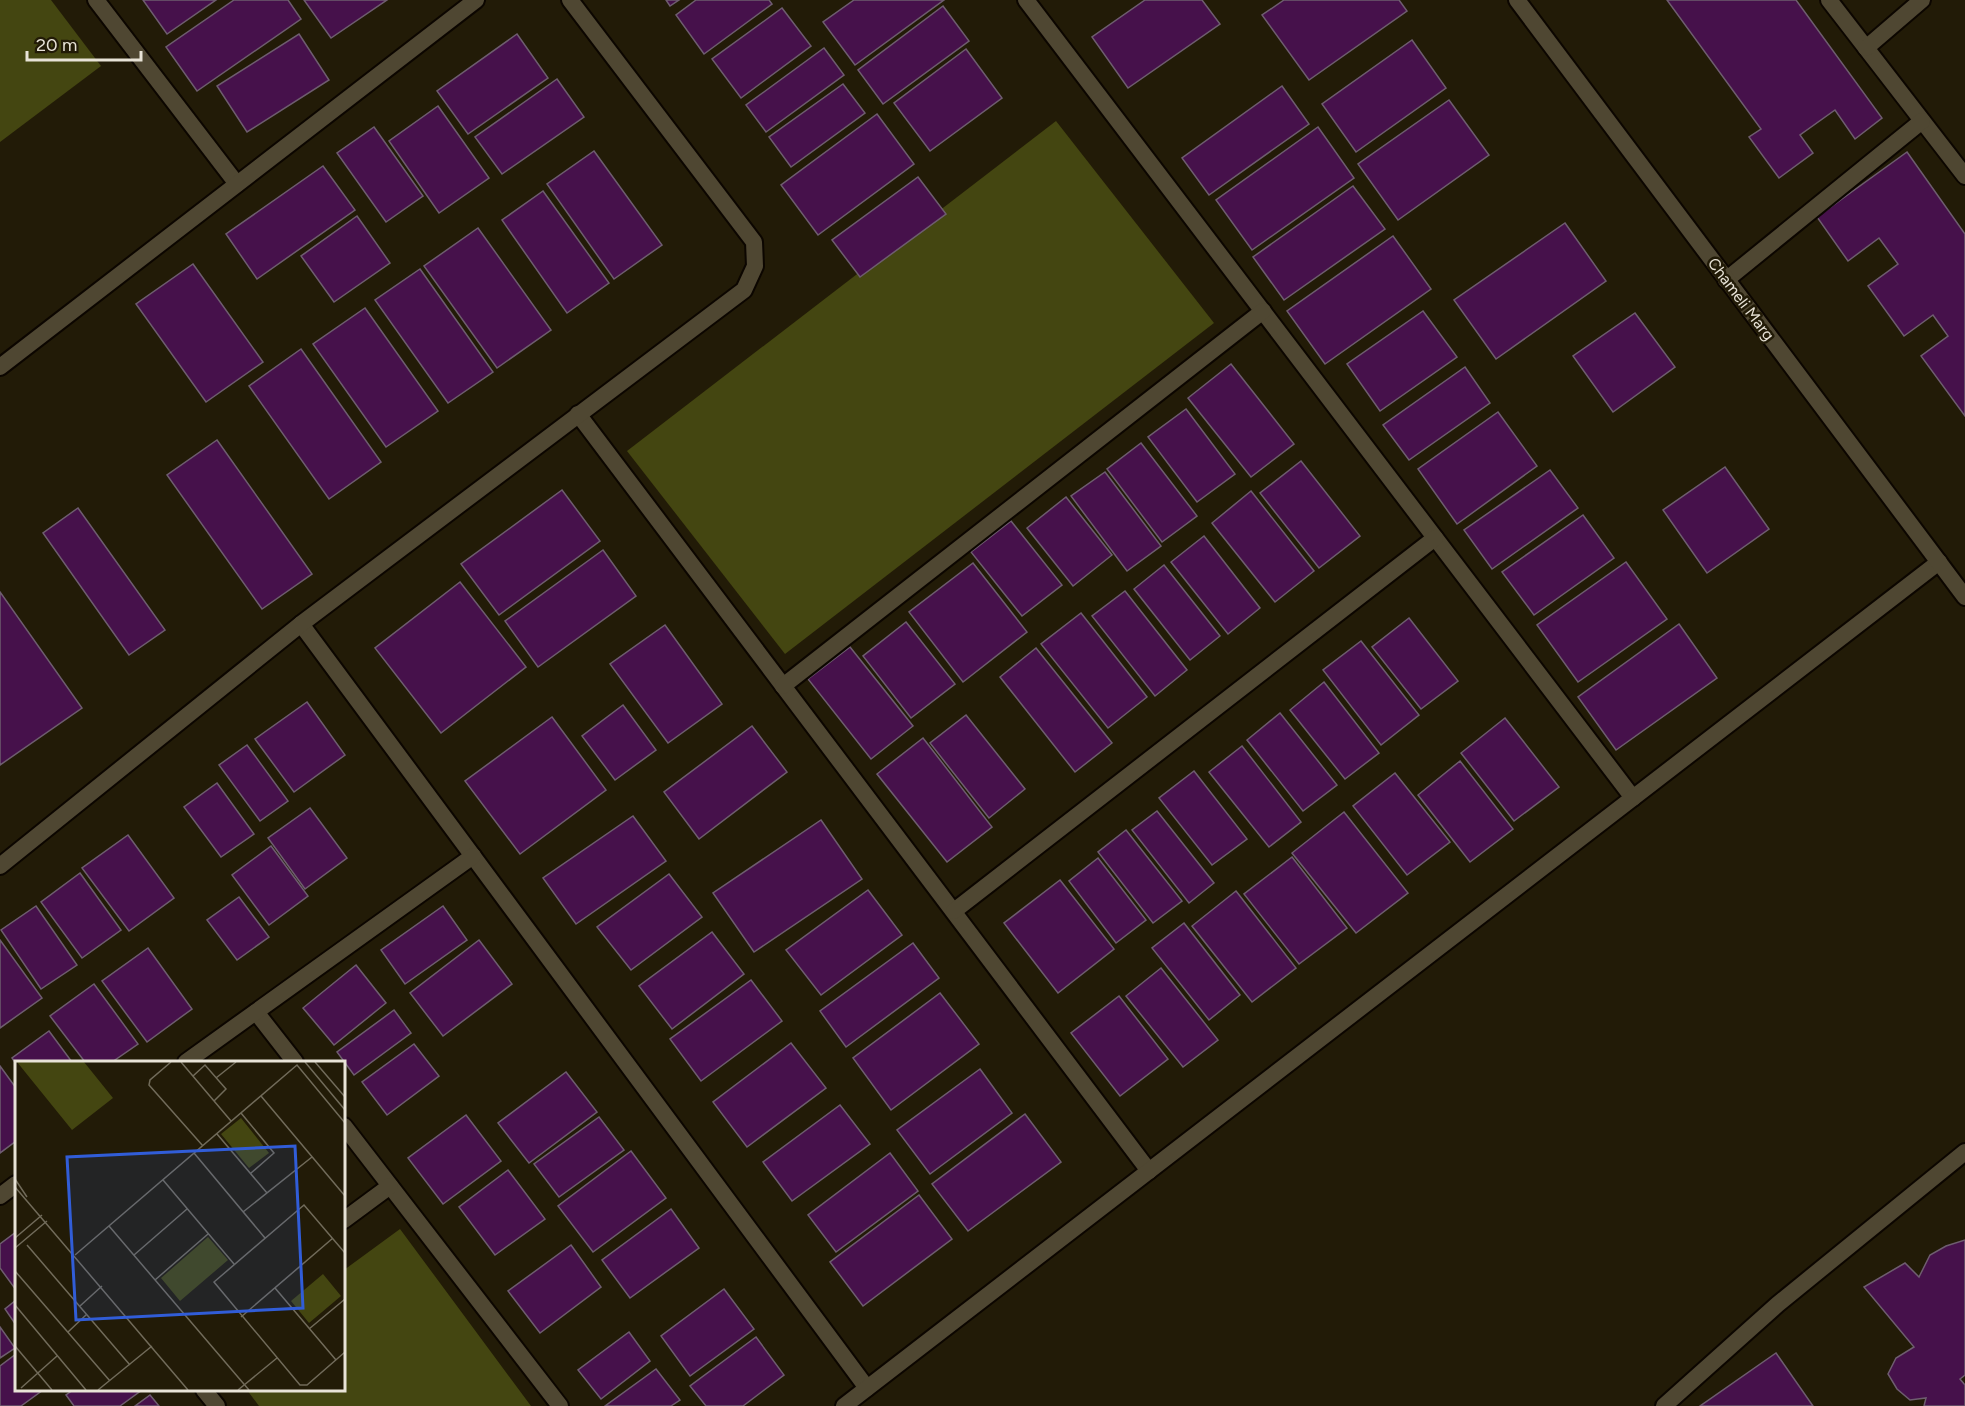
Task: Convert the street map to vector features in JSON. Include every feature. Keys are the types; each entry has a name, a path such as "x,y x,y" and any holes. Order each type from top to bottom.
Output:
{"street":[{"path":"96,0 237,184"},
{"path":"0,367 476,0"},
{"path":"0,866 301,624 744,290 755,266 754,242 570,0"},
{"path":"1026,0 1633,798"},
{"name":"Chameli Marg","path":"1517,0 1965,597"},
{"path":"1829,0 1965,176"},
{"path":"1866,48 1922,0"},
{"path":"1726,280 1922,121"},
{"path":"783,686 1263,311"},
{"path":"579,414 1149,1171"},
{"path":"954,911 1435,538"},
{"path":"844,1406 1939,562"},
{"path":"301,624 867,1388"},
{"path":"187,1061 473,856"},
{"path":"256,1012 294,1061"},
{"path":"345,1127 560,1406"},
{"path":"1664,1406 1778,1304 1965,1152"},
{"path":"0,1196 15,1185"},
{"path":"345,1219 390,1186"},
{"path":"206,1391 217,1406"}],"shaded area":[{"path":"0,0 51,0 101,66 0,142"},
{"path":"1056,121 1214,323 785,654 627,451"},
{"path":"400,1229 531,1406 259,1406 248,1391 345,1391 345,1269"}],"building":[{"path":"143,0 216,0 167,34"},
{"path":"234,0 288,0 301,19 197,91 166,47"},
{"path":"304,0 387,0 331,38"},
{"path":"666,0 679,0 670,6"},
{"path":"696,0 769,0 772,4 704,54 676,15"},
{"path":"854,0 944,0 855,65 823,22"},
{"path":"1145,0 1202,0 1220,24 1128,88 1092,37"},
{"path":"1284,0 1399,0 1407,11 1309,80 1262,15"},
{"path":"1667,0 1796,0 1882,118 1855,139 1835,110 1800,135 1813,153 1779,178 1749,137 1761,129"},
{"path":"943,6 969,41 883,104 858,70"},
{"path":"782,8 811,46 741,98 712,59"},
{"path":"299,34 329,80 247,132 217,86"},
{"path":"517,34 548,78 468,134 437,91"},
{"path":"1412,40 1446,88 1356,152 1322,104"},
{"path":"824,48 844,75 766,132 746,105"},
{"path":"966,49 1002,98 930,151 894,103"},
{"path":"557,79 584,117 502,174 475,137"},
{"path":"843,84 865,113 791,167 769,137"},
{"path":"1282,86 1309,124 1209,195 1182,158"},
{"path":"1449,100 1489,155 1398,220 1358,164"},
{"path":"438,106 489,178 439,213 389,141"},
{"path":"877,114 914,164 818,235 781,185"},
{"path":"374,127 423,196 386,222 337,153"},
{"path":"1318,127 1354,178 1252,250 1216,200"},
{"path":"594,151 662,245 614,279 547,184"},
{"path":"1907,152 1965,234 1965,416 1921,356 1948,336 1933,315 1904,336 1868,286 1898,264 1879,238 1848,261 1817,217"},
{"path":"323,166 355,210 257,279 226,234"},
{"path":"918,177 946,214 860,277 832,240"},
{"path":"1353,186 1385,229 1284,300 1253,257"},
{"path":"543,191 609,283 567,313 502,220"},
{"path":"357,216 390,263 334,302 301,256"},
{"path":"1565,223 1606,281 1496,359 1454,300"},
{"path":"478,228 551,330 497,368 424,266"},
{"path":"1393,236 1431,289 1325,364 1287,311"},
{"path":"193,264 263,362 206,402 136,304"},
{"path":"420,269 493,372 448,403 375,300"},
{"path":"365,308 438,411 386,447 313,344"},
{"path":"1423,311 1457,357 1380,411 1347,364"},
{"path":"1635,313 1675,367 1613,412 1573,356"},
{"path":"301,349 381,462 329,499 249,386"},
{"path":"1231,364 1294,444 1251,477 1188,398"},
{"path":"1465,367 1490,403 1409,460 1383,425"},
{"path":"1186,409 1235,474 1197,502 1148,437"},
{"path":"1498,412 1537,466 1457,524 1418,469"},
{"path":"217,440 312,574 262,609 167,475"},
{"path":"1141,443 1197,516 1162,542 1107,469"},
{"path":"1301,461 1360,536 1319,568 1260,493"},
{"path":"1725,467 1769,529 1707,573 1663,510"},
{"path":"1550,470 1578,508 1492,569 1464,530"},
{"path":"1105,472 1161,546 1127,571 1071,496"},
{"path":"562,490 600,541 499,615 461,564"},
{"path":"1251,491 1314,571 1275,602 1212,523"},
{"path":"1066,497 1112,555 1073,586 1027,528"},
{"path":"78,508 165,630 129,655 43,533"},
{"path":"1583,515 1614,558 1534,615 1502,572"},
{"path":"1011,521 1062,585 1022,616 971,552"},
{"path":"1204,536 1260,608 1228,634 1171,562"},
{"path":"603,550 636,596 538,667 505,621"},
{"path":"1626,562 1667,619 1578,682 1537,625"},
{"path":"973,563 1027,632 963,682 909,612"},
{"path":"1164,565 1220,636 1190,660 1134,589"},
{"path":"460,582 526,667 441,733 375,648"},
{"path":"1125,591 1187,670 1155,696 1092,616"},
{"path":"0,592 82,708 0,765"},
{"path":"1081,613 1147,697 1108,728 1041,644"},
{"path":"1409,618 1458,681 1421,709 1372,647"},
{"path":"906,622 955,684 911,718 863,656"},
{"path":"1679,624 1717,678 1616,750 1578,697"},
{"path":"665,625 722,704 668,743 610,664"},
{"path":"1361,641 1419,715 1381,745 1323,670"},
{"path":"850,647 913,726 871,759 808,679"},
{"path":"1036,648 1112,743 1075,772 1000,677"},
{"path":"1324,682 1379,753 1345,779 1290,710"},
{"path":"307,702 345,755 294,792 255,739"},
{"path":"623,705 656,750 615,780 582,736"},
{"path":"1280,713 1337,785 1303,811 1247,740"},
{"path":"966,715 1025,789 989,818 930,743"},
{"path":"552,717 606,790 520,854 465,781"},
{"path":"1505,718 1559,787 1514,821 1461,753"},
{"path":"752,726 787,772 699,839 664,792"},
{"path":"923,738 992,827 947,862 877,774"},
{"path":"247,745 288,801 260,821 219,765"},
{"path":"1242,746 1301,822 1269,847 1209,772"},
{"path":"1460,761 1513,829 1470,862 1418,795"},
{"path":"1194,771 1247,839 1212,865 1159,798"},
{"path":"1395,773 1450,842 1407,875 1353,806"},
{"path":"217,783 254,834 221,857 184,807"},
{"path":"310,808 347,858 305,889 268,838"},
{"path":"1157,811 1214,883 1189,903 1132,830"},
{"path":"1344,812 1408,893 1356,933 1292,853"},
{"path":"633,816 666,861 576,924 543,878"},
{"path":"821,820 862,879 754,952 713,893"},
{"path":"1126,830 1182,901 1153,923 1098,852"},
{"path":"128,835 174,898 129,931 82,868"},
{"path":"271,846 308,896 269,925 232,875"},
{"path":"1292,857 1347,928 1299,964 1244,894"},
{"path":"1098,858 1146,920 1116,943 1069,881"},
{"path":"80,873 121,930 82,958 41,902"},
{"path":"669,874 702,917 631,970 597,927"},
{"path":"1060,880 1114,949 1058,993 1004,923"},
{"path":"868,890 902,935 821,995 786,950"},
{"path":"1236,891 1296,968 1252,1002 1192,926"},
{"path":"239,897 269,937 237,960 207,920"},
{"path":"36,906 77,965 41,989 1,930"},
{"path":"443,906 467,940 405,984 381,950"},
{"path":"1184,923 1240,995 1209,1020 1152,948"},
{"path":"712,932 744,974 672,1029 639,986"},
{"path":"0,940 42,998 0,1028"},
{"path":"479,940 512,984 443,1036 410,993"},
{"path":"913,943 939,978 846,1047 820,1011"},
{"path":"148,948 192,1009 147,1042 102,981"},
{"path":"356,965 386,1003 334,1045 303,1008"},
{"path":"1161,968 1218,1040 1183,1067 1126,996"},
{"path":"751,980 782,1021 701,1081 670,1039"},
{"path":"94,984 138,1044 113,1061 84,1061 50,1016"},
{"path":"940,993 979,1044 891,1110 853,1058"},
{"path":"1119,996 1168,1059 1120,1096 1071,1033"},
{"path":"394,1010 411,1033 354,1075 337,1052"},
{"path":"49,1031 71,1061 15,1062 12,1058"},
{"path":"791,1043 826,1088 747,1147 713,1102"},
{"path":"414,1044 439,1076 387,1115 362,1082"},
{"path":"0,1066 15,1087 15,1142 0,1153"},
{"path":"980,1069 1012,1113 930,1174 897,1130"},
{"path":"566,1072 597,1112 529,1163 498,1123"},
{"path":"840,1105 870,1144 792,1201 763,1162"},
{"path":"1025,1114 1061,1162 968,1231 932,1184"},
{"path":"466,1115 501,1161 443,1204 408,1158"},
{"path":"599,1117 624,1150 559,1197 534,1164"},
{"path":"631,1151 666,1198 593,1252 558,1206"},
{"path":"890,1153 918,1191 836,1252 808,1215"},
{"path":"508,1170 545,1219 495,1255 459,1207"},
{"path":"919,1195 952,1239 863,1306 830,1262"},
{"path":"671,1209 699,1248 630,1298 602,1260"},
{"path":"15,1233 15,1289 0,1268 0,1244"},
{"path":"1965,1240 1965,1375 1960,1379 1965,1385 1965,1406 1924,1406 1926,1398 1910,1400 1897,1389 1888,1374 1896,1358 1914,1347 1864,1287 1905,1263 1919,1277 1930,1255 1946,1246"},
{"path":"571,1245 601,1287 540,1333 508,1291"},
{"path":"724,1289 754,1329 690,1376 661,1336"},
{"path":"15,1301 15,1324 5,1309"},
{"path":"0,1327 15,1348 0,1358"},
{"path":"629,1332 650,1361 601,1399 578,1370"},
{"path":"756,1337 784,1375 743,1406 706,1406 690,1386"},
{"path":"1776,1353 1813,1406 1700,1406"},
{"path":"15,1355 15,1391 42,1391 21,1406 0,1406 0,1366"},
{"path":"656,1369 680,1400 671,1406 605,1406"},
{"path":"72,1391 141,1391 120,1406 74,1406 66,1395"},
{"path":"150,1395 159,1406 135,1406"}]}
